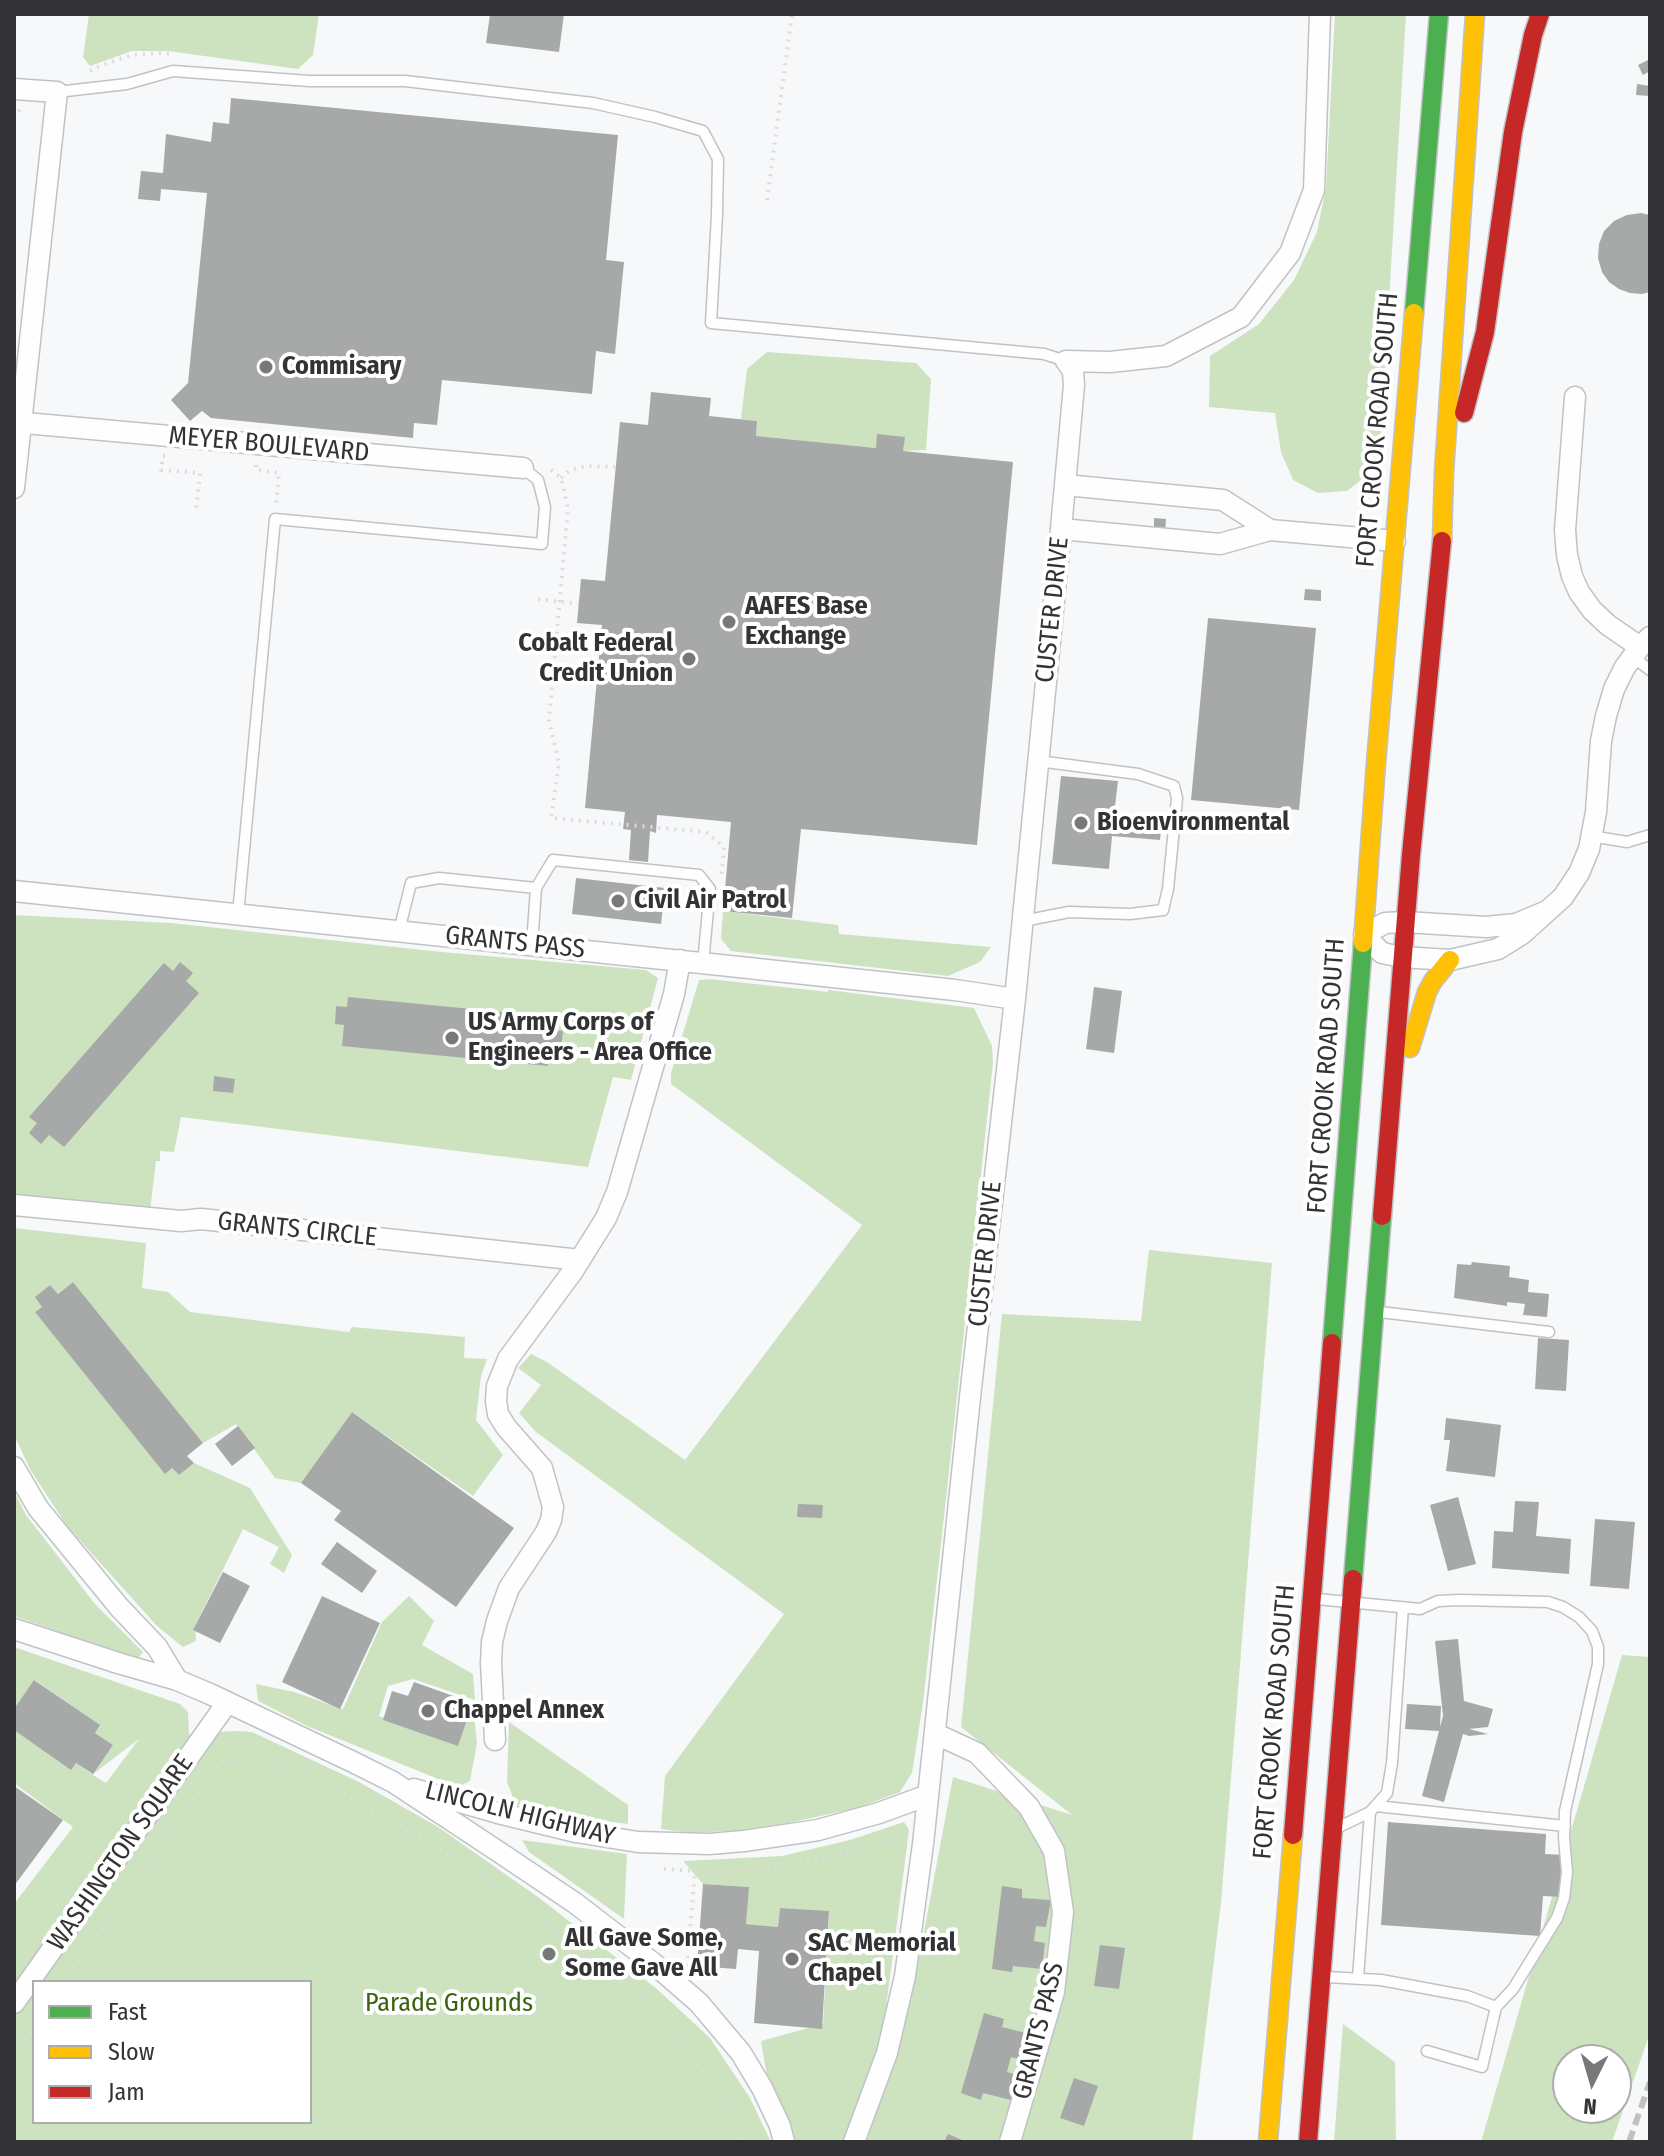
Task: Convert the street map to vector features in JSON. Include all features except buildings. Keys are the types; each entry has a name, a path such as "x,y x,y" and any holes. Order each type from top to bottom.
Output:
{"main road":[{"path":"1417,274 1423,14"},
{"name":"FORT CROOK ROAD SOUTH","path":"1308,2142 1405,922 1419,544 1417,274 1439,14"},
{"name":"FORT CROOK ROAD SOUTH","path":"1268,2142 1364,935 1419,544 1444,472 1475,14"},
{"path":"1419,544 1462,420 1485,332 1513,132 1540,14"},
{"path":"1391,1110 1427,992 1450,960"}],"street":[{"path":"1066,361 1110,362 1166,356 1241,317 1290,253 1314,190 1320,14"},
{"path":"14,89 57,92 17,422 14,488"},
{"name":"CUSTER DRIVE","path":"854,2142 887,2053 905,1970 923,1844 1015,999 1061,529 1074,385 1073,371 1066,361"},
{"path":"1547,911 1516,924 1486,927 1385,923 1364,935 1382,953 1402,957 1450,960 1498,949 1522,934 1563,897 1579,873 1589,849 1606,716 1625,667 1641,647 1592,610 1572,576 1565,530 1575,397"},
{"name":"MEYER BOULEVARD","path":"17,422 523,468"},
{"path":"1065,485 1223,500 1270,530"},
{"path":"1061,529 1220,544 1270,530 1419,544"},
{"name":"GRANTS PASS","path":"14,891 680,960 1015,999"},
{"path":"495,1740 491,1663 497,1621 509,1588 546,1532 553,1507 542,1468 498,1414 497,1386 508,1359 580,1260 606,1218 617,1192 674,994 680,960"},
{"name":"GRANTS CIRCLE","path":"14,1205 181,1221 201,1219 580,1260"},
{"path":"14,1467 38,1508 119,1607 157,1647 177,1680"},
{"name":"LINCOLN HIGHWAY","path":"14,1629 177,1680 353,1762 393,1782 575,1903 699,2003 741,2053 762,2088 784,2142"},
{"name":"WASHINGTON SQUARE","path":"14,2003 227,1703"},
{"name":"GRANTS PASS","path":"936,1734 977,1753 1029,1807 1054,1851 1063,1912 1054,1992 1010,2142"},
{"name":"LINCOLN HIGHWAY","path":"393,1782 541,1824 609,1838 673,1844 744,1841 818,1830 928,1795"}],"lane":[{"path":"57,92 127,84 173,71 309,81 405,81 593,103 655,117 703,131 718,159 711,323 1044,354 1066,361"},
{"path":"238,914 275,519 542,544 545,507 538,480 523,468"},
{"path":"1641,647 1650,670"},
{"path":"1023,921 1069,912 1130,914 1163,910 1177,798 1174,786 1138,774 1038,761"},
{"path":"1591,836 1627,842 1650,835"},
{"path":"532,945 536,888 553,860 699,875 710,889 703,963"},
{"path":"399,931 411,883 439,878 536,888"},
{"path":"1374,1312 1549,1332"},
{"path":"1311,1599 1420,1609 1438,1601 1548,1602 1579,1617 1592,1631 1598,1647 1598,1664 1565,1811 1567,1872 1564,1898 1557,1918 1513,1989 1496,2007 1482,2067 1427,2051"},
{"path":"1333,1829 1373,1809 1387,1793 1392,1763 1403,1607"},
{"path":"1373,1809 1565,1826"},
{"path":"1358,1978 1373,1809"},
{"path":"1321,1977 1381,1980 1467,1996 1496,2007"}],"path":[{"path":"767,200 792,14"},
{"path":"90,71 102,65"},
{"path":"188,437 185,457 163,456 161,470 200,473 196,511"},
{"path":"258,444 256,470 279,473 275,519"},
{"path":"561,478 570,470 586,466 615,467"},
{"path":"538,599 579,604"},
{"path":"65,1980 221,1762 253,1759 284,1764 349,1797 470,1867 642,1996 729,2103 741,2142"},
{"path":"664,1869 712,1872 757,1868 825,1858 887,1841 904,1845 923,1844"},
{"path":"686,1977 695,1871"},
{"path":"839,1963 905,1970"},
{"path":"14,2061 32,2029"}],"green space":[{"path":"89,14 319,14 313,55 298,69 168,51 132,51 90,66 83,57"},
{"path":"1335,14 1406,14 1380,453 1371,472 1347,491 1318,493 1293,480 1281,452 1275,413 1209,407 1210,356 1259,324 1294,280 1317,232 1326,187"},
{"path":"767,352 916,363 931,379 926,450 903,451 904,437 876,448 756,436 757,421 741,419 747,369"},
{"path":"723,911 838,925 839,934 991,947 980,962 948,976 731,951 721,939"},
{"path":"14,915 171,923 646,970 658,978 631,1080 613,1077 588,1167 181,1117 174,1152 160,1151 160,1161 156,1161 150,1211 14,1197"},
{"path":"699,980 974,1008 992,1046 993,1063 923,1703 912,1773 900,1792 857,1808 761,1829 691,1833 661,1829 665,1776 784,1614 536,1432 519,1413 541,1385 518,1368 531,1354 547,1362 685,1460 862,1225 671,1084 671,1073"},
{"path":"14,1228 146,1243 142,1288 168,1292 190,1312 349,1332 352,1327 465,1337 464,1358 487,1359 481,1376 476,1420 503,1455 473,1496 352,1412 301,1483 275,1478 236,1424 203,1443 73,1282 58,1294 50,1285 36,1297 42,1307 35,1312 172,1468 179,1475 194,1463 250,1488 292,1555 284,1573 270,1564 279,1547 243,1529 195,1626 196,1641 183,1647 157,1626 67,1526 31,1471 14,1435"},
{"path":"1149,1250 1272,1263 1221,1903 1192,2142 778,2142 761,2041 823,2024 829,1912 780,1908 778,1927 746,1924 748,1887 703,1884 683,1861 782,1856 850,1840 904,1822 909,1830 886,2008 911,2001 953,1777 1072,1815 961,1727 1002,1314 1141,1321"},
{"path":"14,1491 26,1515 95,1604 143,1652 138,1659 14,1616"},
{"path":"409,1596 434,1621 422,1645 473,1674 475,1700 413,1679 388,1686 379,1716 458,1745 473,1705 477,1743 470,1781 458,1787 307,1726 258,1701 256,1684 294,1692 343,1709 382,1622"},
{"name":"Parade Grounds","path":"14,1647 180,1704 188,1712 189,1734 252,1732 359,1782 438,1827 538,1897 657,1989 710,2038 750,2098 771,2142 14,2142 14,1904 73,1827 14,1783 14,1730 71,1769 76,1763 92,1774 113,1745 95,1733 99,1725 35,1680 14,1709","holes":["139,1739 106,1783 93,1774"]},
{"path":"1622,1655 1650,1657 1650,2033 1632,2085 1632,2044 1552,2044 1552,2124 1618,2124 1612,2142 1481,2142"},
{"path":"509,1722 628,1805 628,1824 516,1805 507,1782"},
{"path":"522,1840 627,1854 624,1919 529,1852"},
{"path":"1343,2024 1395,2062 1396,2142 1334,2142"}],"railway":[{"path":"1629,2142 1650,2082"}],"traffic: fast":[{"path":"1414,313 1439,14"},
{"path":"1332,1343 1363,943"},
{"path":"1353,1579 1382,1216"}],"traffic: slow":[{"path":"1442,541 1475,14"},
{"path":"1363,943 1414,313"},
{"path":"1410,1048 1427,992 1450,960"},
{"path":"1268,2142 1293,1835"}],"traffic: jam":[{"path":"1464,413 1485,332 1513,132 1540,14"},
{"path":"1382,1216 1411,855 1442,541"},
{"path":"1293,1835 1332,1343"},
{"path":"1308,2142 1353,1579"}],"place":[{"name":"Commisary","path":"266,367"},
{"name":"AAFES Base Exchange","path":"729,622"},
{"name":"Cobalt Federal Credit Union","path":"689,659"},
{"name":"Bioenvironmental","path":"1081,823"},
{"name":"Civil Air Patrol","path":"618,901"},
{"name":"US Army Corps of Engineers - Area Office","path":"452,1038"},
{"name":"Chappel Annex","path":"428,1711"},
{"name":"All Gave Some, Some Gave All","path":"549,1954"},
{"name":"SAC Memorial Chapel","path":"792,1959"}]}
